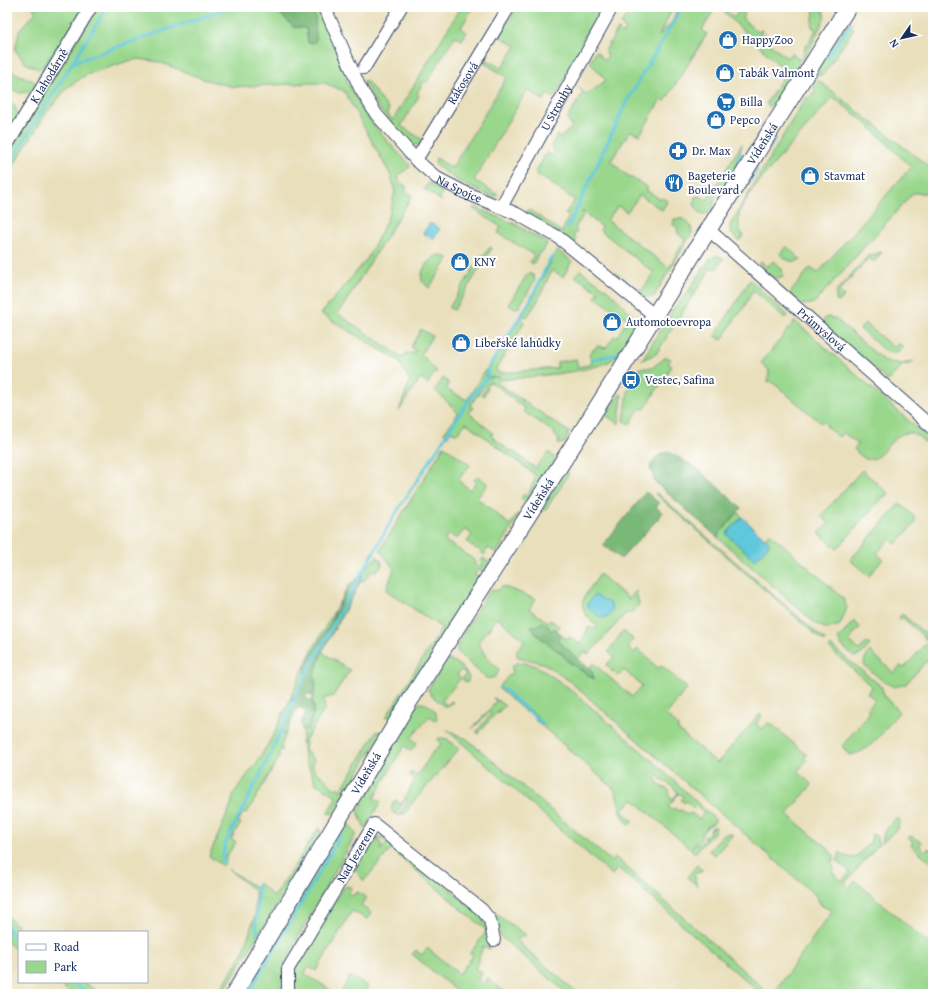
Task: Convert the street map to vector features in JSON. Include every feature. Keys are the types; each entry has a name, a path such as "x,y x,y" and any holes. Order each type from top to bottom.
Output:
{"main road":[{"name":"Vídeňská","path":"234,994 404,710 591,417 848,7"}],"street":[{"name":"K Jahodárně","path":"7,145 91,7"},
{"name":"Na Spojce","path":"323,7 328,15 360,88 376,114 416,160 437,178 464,192 538,224 558,237 654,315"},
{"path":"364,68 401,7"},
{"name":"Rákosová","path":"416,160 509,7"},
{"name":"U Strouhy","path":"501,207 612,7"},
{"name":"Průmyslová","path":"709,230 933,428"},
{"name":"Nad Jezerem","path":"288,994 288,969 374,824 482,910 490,920 494,940"}],"green space":[{"path":"32,7 84,7 40,80 38,77 51,54 45,64 38,69 25,63 15,50 19,31 36,12"},
{"path":"96,7 279,7 280,14 293,27 306,28 308,43 313,12 308,7 316,7 326,22 349,77 346,79 360,104 374,126 411,166 398,176 400,183 406,186 406,191 412,196 338,314 403,358 406,353 414,354 415,350 411,347 421,329 432,336 421,354 437,372 432,376 428,384 420,378 399,411 410,381 399,361 321,314 367,259 390,212 395,191 391,176 344,91 324,83 234,87 206,80 159,62 139,59 128,61 86,75 68,87 47,112 7,176 7,155"},
{"path":"279,7 309,8 315,16 316,40 313,43 308,43 306,28 293,27 280,14"},
{"path":"461,7 473,7 461,28 467,32 462,40 455,36 427,82 424,81 417,93 419,96 401,126 423,140 420,145 412,145 379,109 363,81 366,80 389,110 387,113 393,120"},
{"path":"518,7 609,7 595,26 591,25 582,40 586,43 554,98 547,94 544,100 527,90 474,180 498,195 493,197 462,183 435,164 436,158 452,168 507,77 484,63 486,59 502,68 516,46 499,36"},
{"path":"631,7 637,7 639,9 641,7 676,7 670,13 659,36 672,22 678,7 716,7 702,30 707,34 665,101 661,99 640,135 630,131 611,161 625,174 647,187 647,191 660,199 664,198 667,202 662,210 640,195 627,212 618,206 607,220 669,268 685,239 678,234 677,227 673,225 674,219 683,219 691,226 692,233 654,296 648,297 632,291 613,274 614,272 635,288 642,290 654,273 600,230 602,227 582,211 583,216 575,228 577,232 573,236 577,239 575,242 576,245 526,213 528,209 562,232 569,216 565,214 575,200 535,173 547,152 551,156 555,152 551,146 557,135 560,138 572,127 567,119 583,92 576,85 587,95 606,80 590,62 596,51 604,60 608,56 605,51 618,29 622,34 626,30 621,24"},
{"path":"719,7 730,7 727,11 734,17 740,10 745,14 742,18 757,32 762,30 761,35 755,42"},
{"path":"819,7 823,10 825,17 801,67 804,50 816,30 812,27 814,10"},
{"path":"848,23 854,29 823,75 818,75 815,79 824,57"},
{"path":"766,32 763,38 787,58 791,53 799,58 796,71 792,78 784,91 769,107 766,104 786,72 757,44"},
{"path":"7,69 35,82 35,86 32,91 20,93 7,87"},
{"path":"818,80 933,170 933,193 913,193 815,302 804,305 792,299 789,296 790,293 810,268 818,273 911,167 865,122 833,97 753,188 739,212 739,227 743,236 739,241 731,233 730,225 806,97 809,99 816,89 813,87"},
{"path":"7,101 15,106 18,116 7,134"},
{"path":"742,144 737,164 735,164 739,167 717,194 711,213 701,214 694,205 695,197 700,196 707,200"},
{"path":"429,183 443,192 439,197 442,201 424,189"},
{"path":"474,207 513,223 547,243 543,252 539,253 533,264 530,262 534,255 498,233 501,227 473,209"},
{"path":"786,246 801,260 790,261 782,256 780,254"},
{"path":"490,247 492,248 454,310 449,308 482,255 484,255"},
{"path":"557,250 572,261 563,277 552,270 537,302 527,317 523,316 521,319 525,321 496,369 498,373 557,368 557,362 576,359 578,367 592,364 589,353 598,346 606,348 614,336 617,337 628,319 595,297 599,292 576,277 575,275 580,270 608,290 631,313 635,322 633,329 616,358 620,349 614,358 604,364 575,371 499,380 497,383 569,432 565,443 558,444 559,439 554,435 555,433 523,411 525,409 493,383 490,382 486,386 488,389 483,396 482,393 486,388 484,386 470,406 473,408 469,413 493,433 491,436 535,468 549,452 556,460 526,502 521,499 524,494 527,497 536,477 534,474 466,423 457,434 451,431 447,437 444,433 458,413 435,390 443,378 449,383 446,389 467,400 485,370 486,378 500,377 488,377 487,371 531,301"},
{"path":"882,252 874,262 869,258 839,291 844,296 839,302 836,301 836,292 868,256"},
{"path":"439,255 449,258 429,288 422,281 422,273 429,261"},
{"path":"716,255 723,258 717,268 710,269 656,354 642,360 674,308 690,289 709,260"},
{"path":"761,261 767,267 773,261 782,269 783,276 779,278 772,277 759,263"},
{"path":"528,273 533,275 535,280 519,307 514,308 508,305"},
{"path":"750,280 788,315 785,318 753,290 742,311 736,317 722,340 715,336"},
{"path":"828,317 836,319 884,361 902,364 914,361 910,364 903,365 888,381 822,324 825,318"},
{"path":"795,321 933,442 933,450 917,435 906,433 900,435 878,456 872,459 866,459 854,449 858,444 843,432 839,437 826,426 827,424 823,421 821,423 771,381 768,382 769,370 761,363"},
{"path":"865,323 894,348 898,343 904,348 894,353 885,351 860,329"},
{"path":"666,357 671,359 668,363 672,366 644,410 640,408 630,424 624,421 628,391 629,389 631,390 635,384 640,368 652,368"},
{"path":"620,394 622,395 619,424 605,415"},
{"path":"444,446 470,465 458,480 470,490 477,482 474,480 477,476 488,484 477,498 510,525 518,513 518,517 497,553 488,548 484,555 477,548 476,549 467,542 472,535 465,529 457,539 449,534 444,540 476,561 474,564 482,566 481,562 483,558 489,562 484,572 478,570 475,574 480,580 393,716 386,717 442,628 386,590 394,569 380,550"},
{"path":"669,452 698,469 741,508 717,537 655,482 650,467 657,456"},
{"path":"862,470 888,493 837,549 819,533 829,523 821,516"},
{"path":"565,472 569,474 545,511 542,509 542,505"},
{"path":"646,492 659,503 656,507 663,513 621,559 603,545"},
{"path":"656,493 825,640 824,642 655,494"},
{"path":"900,503 914,516 915,523 896,544 890,539 877,553 883,559 869,576 850,560"},
{"path":"738,512 742,517 727,534 755,559 770,543 765,538 770,533 843,598 847,608 840,625 827,629 816,624 717,537"},
{"path":"377,556 379,560 381,560 382,566 376,571 372,571 364,581 361,581 364,571"},
{"path":"600,574 629,599 636,591 639,604 633,612 625,614 589,654 585,652 578,659 558,641 560,635 567,639 569,637 580,644 589,627 595,630 597,626 584,612 583,600"},
{"path":"362,575 361,581 322,652 314,676 316,685 312,696 307,693 305,698 312,701 314,707 309,728 306,730 302,728 301,723 306,712 301,708 297,708 285,736 281,730 284,727 284,722 287,720 288,713 292,708 292,698 299,692 300,685 305,677 306,664 331,623 349,585"},
{"path":"349,585 343,599 336,608 331,623 313,655 305,677 300,685 299,692 292,698 293,705 288,713 283,734 285,736 281,747 283,749 278,754 280,756 247,813 244,812 238,822 241,823 231,839 236,842 228,854 226,854 226,861 223,866 209,856 230,808 234,793 258,761 275,732 311,652"},
{"path":"502,586 536,599 529,609 548,622 550,620 559,626 557,630 554,629 552,632 532,626 536,634 563,655 567,661 594,679 588,669 593,663 632,697 642,686 624,670 618,677 606,665 614,657 608,652 623,631 633,639 628,647 633,653 638,649 658,668 662,666 687,688 666,715 678,726 678,730 717,763 760,714 762,716 756,724 762,729 769,722 807,755 804,757 807,760 798,771 812,785 787,814 824,844 834,856 834,860 831,860 834,869 832,872 842,881 850,872 837,861 840,852 844,856 855,858 871,841 872,834 876,836 879,844 845,883 849,887 855,881 933,947 933,994 773,994 832,911 821,905 816,896 568,680 543,663 518,657 516,651 525,641 498,618 478,642 486,657 499,669 493,678 486,678 458,653 457,649 459,640 489,591 498,590"},
{"path":"902,614 933,640 933,654 906,684 894,687 883,681 864,665 865,658 870,651 894,673 900,666 904,668 928,641 902,617 899,620 898,619"},
{"path":"854,621 860,627 849,640 859,650 867,643 870,645 862,654 854,657 842,646 838,639"},
{"path":"542,622 548,625 551,632 554,628 561,634 558,641 592,671 594,679 567,661 563,655 536,634 531,626 536,626"},
{"path":"831,646 881,686 885,697 899,712 871,745 864,750 849,755 842,746 870,712 867,709 875,700 867,693 872,687 829,648"},
{"path":"322,652 350,670 333,696 323,699 325,709 304,742 306,742 305,751 314,759 314,770 335,789 337,787 341,790 377,731 382,733 333,814 327,813 336,798 335,795 316,784 305,759 301,740 303,740 302,728 306,730 313,716 314,708 312,701 315,691 313,676"},
{"path":"447,660 454,661 466,672 469,678 467,683 462,679 466,674 461,670 457,674 461,678 442,701 447,705 452,701 453,702 445,707 431,695 428,689"},
{"path":"517,663 537,666 569,688 656,764 715,819 715,822 708,826 701,835 702,838 691,847 702,842 706,838 704,835 707,836 712,827 716,827 715,831 695,853 633,799 622,811 633,821 629,825 620,810 617,796 613,788 535,720 537,716 530,710 527,713 498,688 513,671 511,667","holes":["657,776 673,787 678,793 672,800 669,795 669,790 660,786 655,778","679,793 684,797 681,800 684,803 686,801 694,809 697,806 704,813 699,819 691,813 687,815 682,810 678,811 675,808 672,810 668,807"]},
{"path":"493,697 505,706 497,713 500,709 479,734 476,732 491,714 490,712 472,729 496,702"},
{"path":"421,703 430,706 435,711 437,717 436,721 430,716 411,738 417,743 411,751 404,746 374,798 381,802 365,829 357,810 362,807 362,804 358,801 373,772 417,704"},
{"path":"447,730 467,739 611,861 615,857 763,988 765,993 755,989 618,868 612,875"},
{"path":"437,739 447,739 459,749 409,807 406,813 398,816 408,801 406,799 395,815 393,813 392,806 395,800 402,804 415,779 409,775 411,772 417,776 435,749 441,745"},
{"path":"896,818 900,820 898,828 882,843 884,832"},
{"path":"341,823 349,824 356,834 297,939 283,969 282,994 242,994"},
{"path":"319,828 321,833 222,994 218,994 243,953 255,915 255,891 228,869 256,888 259,883 274,897"},
{"path":"729,833 733,835 715,855 709,851 723,835"},
{"path":"383,836 388,839 385,841 379,838 377,841 381,843 381,850 389,840 454,892 480,916 486,924 490,949 483,947 475,969 482,972 478,979 484,985 488,978 507,994 460,994 412,954 416,950 422,955 427,948 459,974 473,956 470,953 487,931 391,849 364,881 354,868 372,840"},
{"path":"911,836 922,842 919,846 925,851 928,848 933,852 933,864 911,845 913,842 908,838"},
{"path":"697,865 703,871 694,874 697,886 687,877"},
{"path":"347,886 352,887 348,893 351,896 358,892 367,898 361,905 371,913 367,919 352,911 316,971 308,967 305,974 337,994 294,994 295,969 343,888"},
{"path":"495,913 526,935 516,940 578,994 568,994 501,937 493,917"},
{"path":"7,916 23,931 18,931 18,951 7,942"},
{"path":"350,976 367,986 368,990 366,994 340,994"},
{"path":"58,983 85,983 102,994 72,994"}],"water":[{"path":"430,223 440,229 433,239 423,233"},
{"path":"742,517 770,543 755,560 726,534"},
{"path":"595,595 611,604 612,611 608,617 602,618 588,608 588,603"}],"waterway":[{"path":"7,168 107,7"},
{"path":"74,62 231,7"},
{"path":"568,227 626,103 682,7"},
{"path":"827,58 851,24"},
{"path":"768,150 775,138"},
{"path":"738,165 741,154"},
{"path":"747,185 757,170"},
{"path":"225,862 222,860 225,844 270,755 304,678 394,516 469,400 487,378 487,370 531,299 550,259 554,256"},
{"path":"591,360 616,354"},
{"path":"501,687 543,724"},
{"path":"248,994 341,835"},
{"path":"258,885 256,925 258,934"},
{"path":"7,927 18,943"},
{"path":"74,983 88,994"}],"place":[{"name":"HappyZoo","path":"728,40"},
{"name":"Tabák Valmont","path":"725,73"},
{"name":"Billa","path":"726,102"},
{"name":"Pepco","path":"716,120"},
{"name":"Dr. Max","path":"678,151"},
{"name":"Stavmat","path":"810,176"},
{"name":"Bageterie Boulevard","path":"674,183"},
{"name":"KNY","path":"460,262"},
{"name":"Automotoevropa","path":"612,322"},
{"name":"Libeřské lahůdky","path":"461,343"},
{"name":"Vestec, Safina","path":"631,380"}]}
